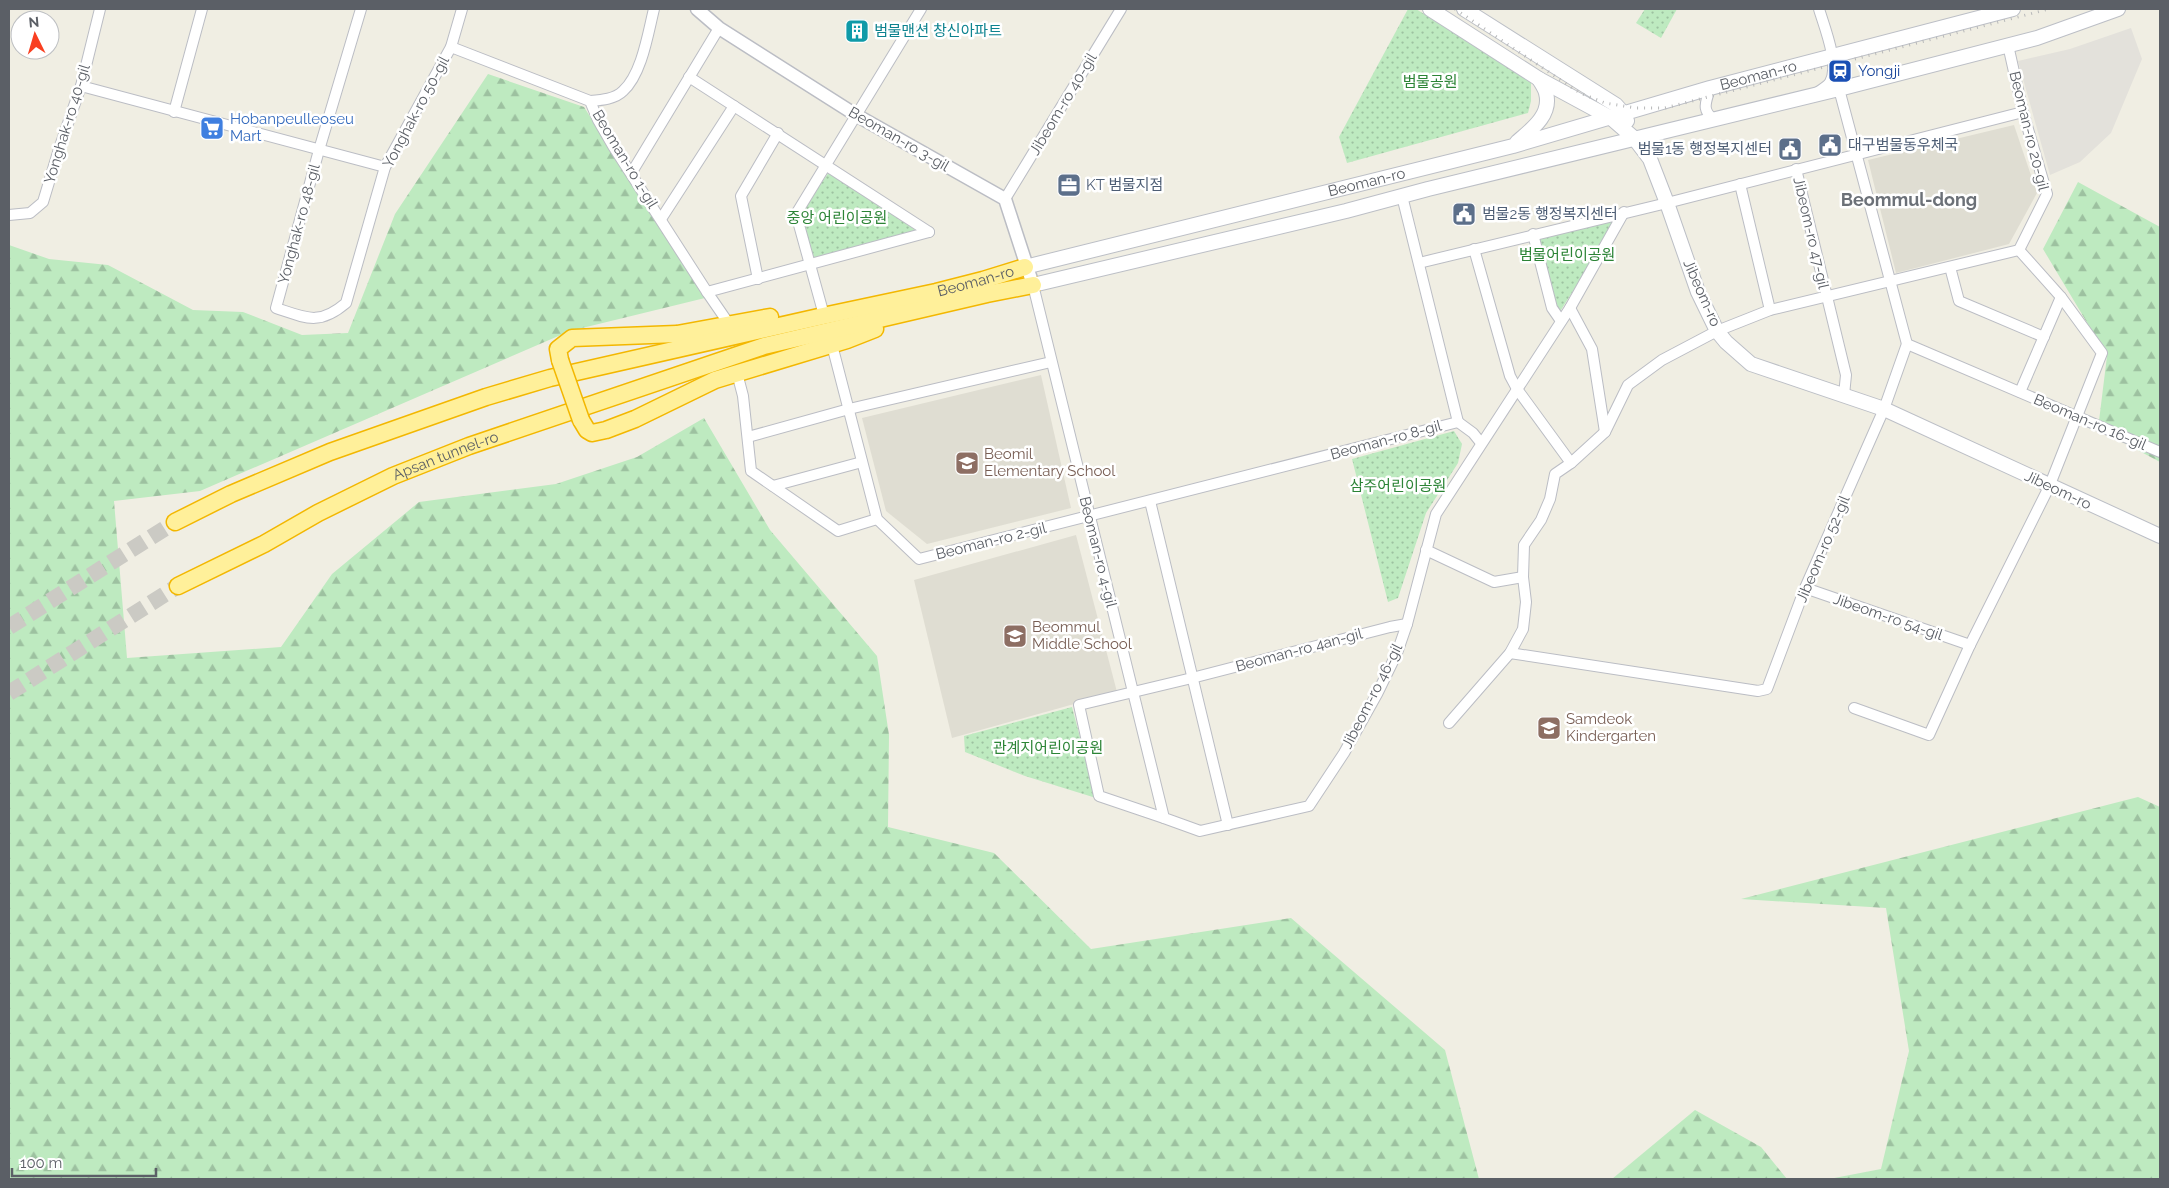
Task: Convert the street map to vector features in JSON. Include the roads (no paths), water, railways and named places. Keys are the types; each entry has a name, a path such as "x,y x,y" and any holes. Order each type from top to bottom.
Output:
{"highway":[{"name":"Beoman-ro","path":"175,522 231,494 330,452 455,407 550,378 936,292 1025,267"},
{"name":"Beoman-ro","path":"726,358 764,346 1033,285"},
{"path":"922,310 832,345 715,380 635,419 592,433 586,430 581,420 558,349 572,338 676,334 822,308 936,292"},
{"name":"Apsan tunnel-ro","path":"178,586 264,544 318,513 393,476 469,446 726,358"}],"main road":[{"path":"1430,9 1539,79 1618,116"},
{"name":"Beoman-ro","path":"1025,267 1513,146 1710,88 2013,9"},
{"path":"1839,89 2038,38 2118,9"},
{"path":"1471,11 1616,105 1618,116"},
{"path":"1513,146 1540,122 1545,109 1547,93 1539,79"},
{"name":"Beoman-ro","path":"1033,285 1336,213 1839,89"},
{"name":"Jibeom-ro","path":"1618,116 1650,159 1698,292 1717,330 1726,342 1751,364 1884,409 2049,487 2160,536"}],"street":[{"name":"Yonghak-ro 40-gil","path":"9,214 30,213 43,202 58,149 81,86 100,9"},
{"path":"174,112 202,9"},
{"name":"Yonghak-ro 48-gil","path":"346,303 334,313 321,319 276,308 319,150 361,9"},
{"name":"Yonghak-ro 50-gil","path":"346,303 385,167 452,47 462,9"},
{"path":"590,101 607,100 622,92 634,79 654,9"},
{"name":"Beoman-ro 3-gil","path":"696,9 719,28 856,115 1005,199"},
{"path":"822,308 796,214 921,9"},
{"name":"Jibeom-ro 40-gil","path":"1005,199 1121,9"},
{"path":"1814,95 1830,83 1834,72 1832,55 1818,9"},
{"path":"632,172 719,28"},
{"name":"Beoman-ro 20-gil","path":"2008,45 2023,112 2047,194 2019,250"},
{"name":"Beoman-ro 1-gil","path":"452,47 590,101 598,120 729,324"},
{"path":"689,77 929,232 809,266 707,292"},
{"path":"81,86 385,167"},
{"path":"1710,88 1705,106 1706,114 1714,120"},
{"path":"1839,89 1907,344"},
{"path":"661,219 734,106"},
{"path":"1420,262 1667,203 1856,153 2023,112"},
{"path":"758,278 740,196 778,133"},
{"name":"Jibeom-ro 47-gil","path":"1796,169 1846,376 1844,395"},
{"path":"1740,184 1770,310"},
{"name":"Beoman-ro 8-gil","path":"1089,517 1458,422 1420,262 1402,196"},
{"path":"1005,199 1025,267 1033,285"},
{"name":"Jibeom-ro 46-gil","path":"1228,825 1309,806 1344,753 1377,694 1397,653 1407,624 1436,514 1570,308 1624,212"},
{"path":"1533,234 1552,308 1561,321"},
{"path":"1474,249 1510,376 1517,389 1571,463"},
{"path":"1854,708 1929,734 1970,645 2049,487 2102,353 2061,297 2019,250"},
{"name":"Jibeom-ro 47-gil","path":"1605,432 1628,385 1662,360 1717,330 1770,310 2019,250"},
{"path":"1950,267 1959,301 2044,337"},
{"name":"Beoman-ro 4-gil","path":"1033,285 1164,818"},
{"name":"Beoman-ro 16-gil","path":"2020,392 2061,297"},
{"path":"1449,723 1486,683 1510,653 1523,629 1526,602 1523,577 1524,545 1540,520 1550,499 1556,474 1605,432 1592,349 1570,308"},
{"name":"Beoman-ro 16-gil","path":"1907,344 2160,452"},
{"name":"Jibeom-ro 52-gil","path":"1510,653 1758,691 1766,690 1805,588 1884,409 1907,344"},
{"path":"737,374 743,396 752,471 838,531 877,519 832,345"},
{"path":"748,437 849,409 1051,362"},
{"path":"1458,422 1473,433 1481,444"},
{"path":"773,486 862,462"},
{"path":"1150,502 1228,825 1200,831 1164,818"},
{"name":"Beoman-ro 2-gil","path":"877,519 919,559 1089,517"},
{"path":"1426,550 1494,582 1523,577"},
{"name":"Jibeom-ro 54-gil","path":"1805,588 1970,645"},
{"name":"Beoman-ro 4an-gil","path":"1164,818 1099,796 1078,705 1407,624"}],"tunnel":[{"path":"9,627 175,522"},
{"path":"9,693 178,586"}],"railway":[{"path":"1455,9 1580,93 1605,103 1636,108 1665,108 2049,9"}],"place":[{"name":"범물맨션 창신아파트","path":"857,31"},
{"name":"Yongji","path":"1840,71"},
{"name":"Hobanpeulleoseu Mart","path":"212,128"},
{"name":"대구범물동우체국","path":"1830,145"},
{"name":"범물1동 행정복지센터","path":"1790,149"},
{"name":"KT 범물지점","path":"1069,185"},
{"name":"범물2동 행정복지센터","path":"1464,214"},
{"name":"Beomil Elementary School","path":"967,463"},
{"name":"Beommul Middle School","path":"1015,636"},
{"name":"Samdeok Kindergarten","path":"1549,728"}],"district":[{"name":"Beommul-dong","path":"1909,199"}],"park label":[{"name":"범물공원","path":"1430,82"},
{"name":"중앙 어린이공원","path":"837,218"},
{"name":"범물어린이공원","path":"1567,255"},
{"name":"삼주어린이공원","path":"1398,486"},
{"name":"관계지어린이공원","path":"1048,748"}]}
